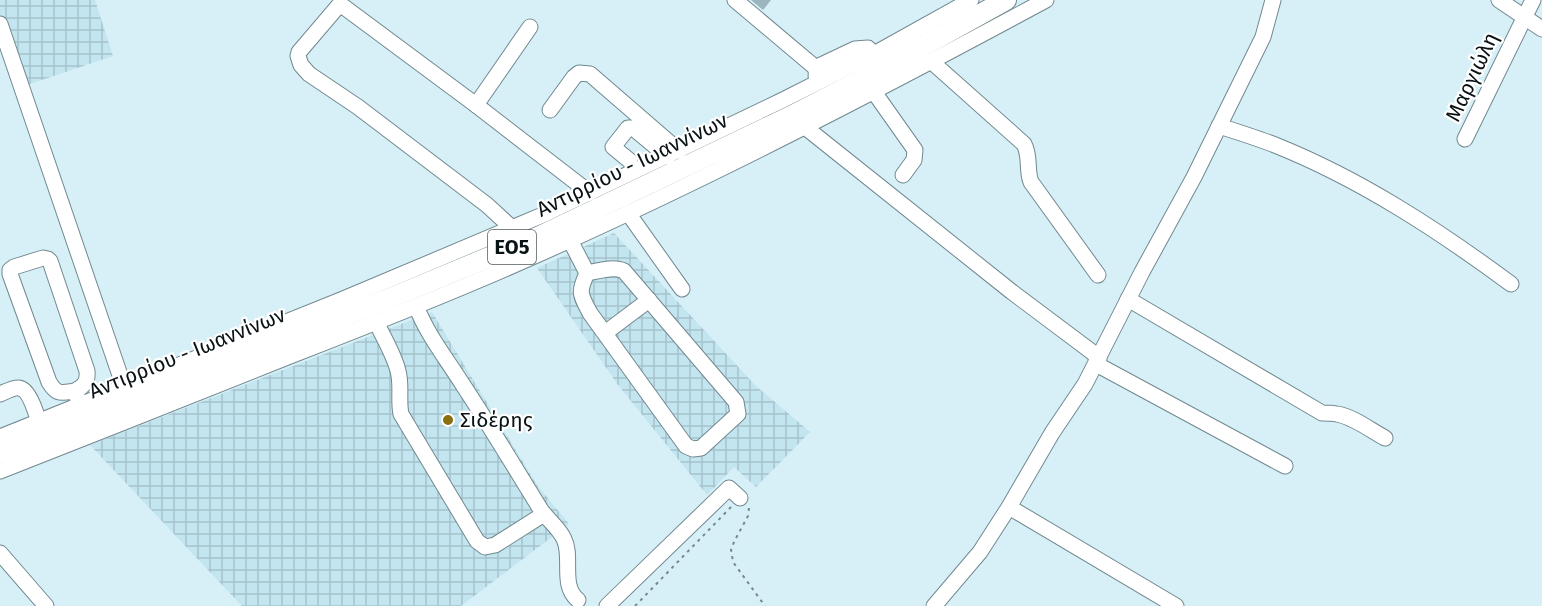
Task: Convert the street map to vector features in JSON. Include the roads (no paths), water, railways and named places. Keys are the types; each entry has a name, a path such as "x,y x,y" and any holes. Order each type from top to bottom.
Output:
{"main road":[{"name":"Αντιρρίου - Ιωαννίνων","path":"0,453 540,236 801,111 1006,0"}],"street":[{"path":"735,0 818,76"},
{"path":"0,437 39,422 77,398 124,387 513,228 674,154 818,76 874,54 971,0"},
{"path":"0,471 416,306 570,240 805,127 1046,0"},
{"path":"934,606 980,552 1052,433 1085,384 1189,187 1263,37 1273,0"},
{"path":"1499,0 1542,29"},
{"name":"Μαργιώλη","path":"1465,140 1533,0"},
{"path":"513,228 478,198 302,67 299,52 337,2 590,193"},
{"path":"0,24 124,387"},
{"path":"476,105 530,27"},
{"path":"932,62 1024,144 1028,152 1028,172 1031,182 1098,275"},
{"path":"550,110 574,77 579,74 590,74 674,154"},
{"path":"874,92 915,150 914,160 903,175"},
{"path":"1219,126 1275,146 1354,183 1423,223 1511,284"},
{"path":"805,127 1012,292 1092,352 1097,362 1285,466"},
{"path":"630,161 613,147 628,128 633,128 674,154"},
{"path":"628,213 682,289"},
{"path":"570,240 587,273"},
{"path":"43,258 50,261 87,371 87,381 77,398 53,390 49,382 10,274 10,270 14,267 43,258"},
{"path":"619,269 624,272 736,402 738,414 701,448 693,449 686,446 590,313 581,295 581,287 587,273 619,269"},
{"path":"1128,299 1322,412 1342,415 1385,438"},
{"path":"605,333 649,300"},
{"path":"416,306 428,332 544,514 564,539 568,556 570,588 573,596 578,600"},
{"path":"376,322 398,368 401,414 477,541 484,547 495,545 544,514"},
{"path":"0,394 16,388 24,389 39,422"},
{"path":"607,606 729,488 740,498"},
{"path":"1009,507 1176,606"},
{"path":"0,553 46,606"}],"place":[{"name":"Σιδέρης","path":"448,420"}]}
